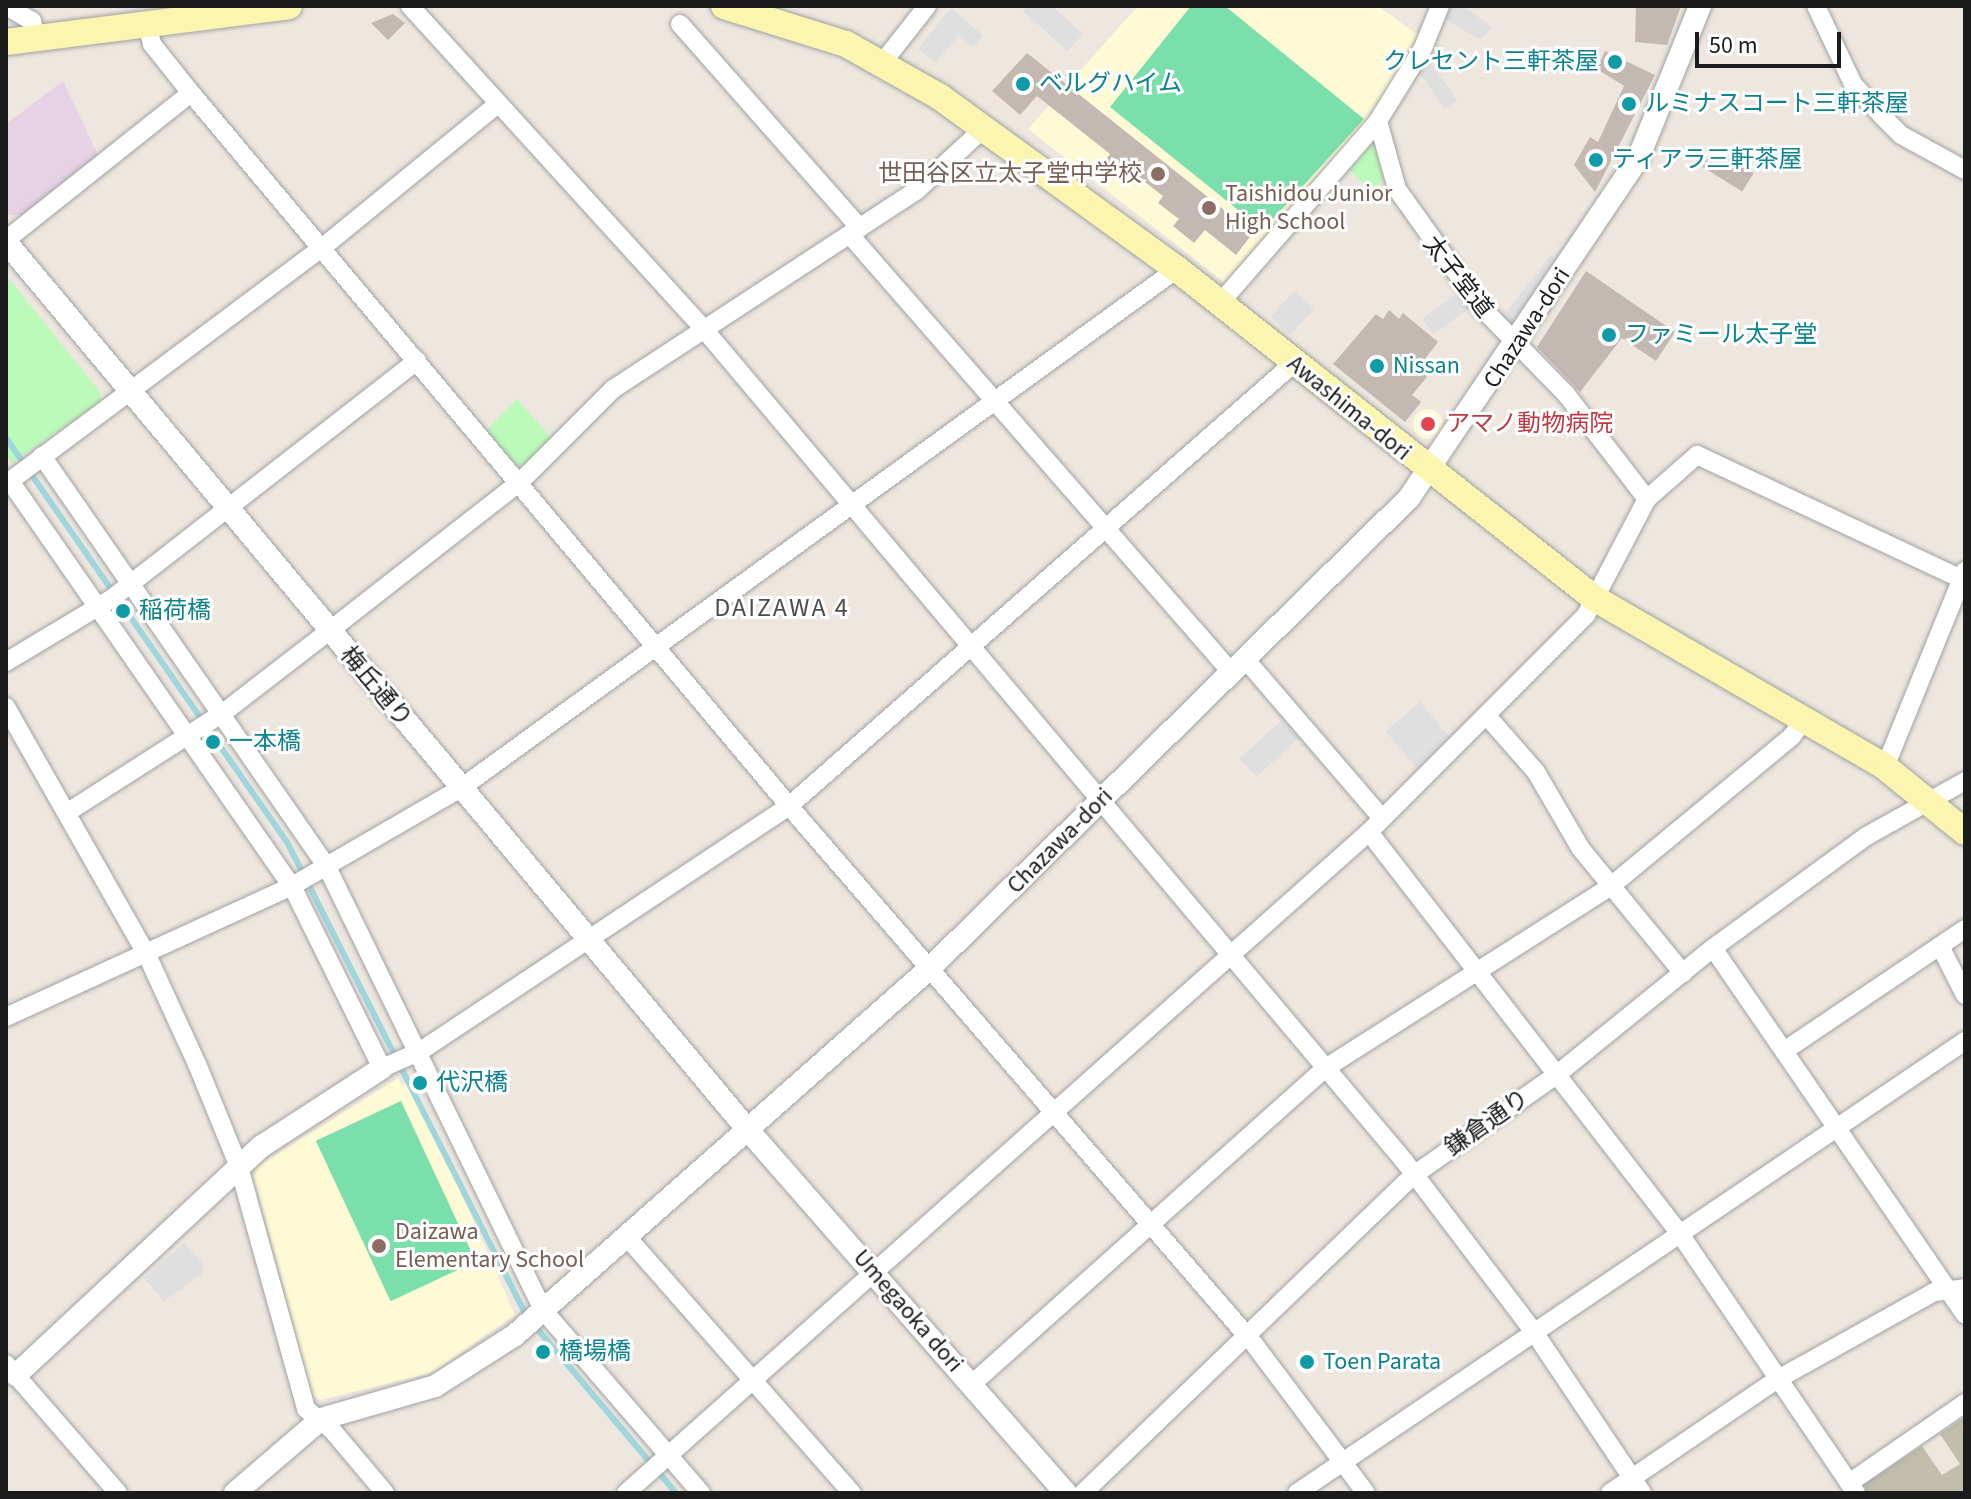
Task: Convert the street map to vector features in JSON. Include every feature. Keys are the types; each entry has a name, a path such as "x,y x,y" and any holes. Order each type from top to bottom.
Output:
{"main road":[{"path":"6,42 289,6"},
{"name":"Awashima-dori","path":"724,6 813,31 883,62 985,127 1177,269 1594,598 1885,767 1928,796 1965,832"}],"street":[{"path":"6,6 32,21 36,39"},
{"path":"410,6 703,328 1414,1175 1534,1332 1637,1485"},
{"path":"883,62 927,6"},
{"path":"1220,303 1378,121 1423,48 1440,6"},
{"name":"Chazawa-dori","path":"235,1493 321,1419 435,1386 537,1315 929,969 1239,667 1431,472 1638,159 1666,76 1700,6"},
{"path":"1816,6 1853,84 1901,135 1965,170"},
{"path":"680,24 994,401 1107,531 1239,667 1376,825 1476,972 1680,1234 1853,1488 1965,1403"},
{"path":"147,25 152,44 191,93 789,806 1246,1335 1366,1493"},
{"path":"6,241 191,93"},
{"path":"402,1059 310,876 208,722 118,594 8,483 323,247 498,104"},
{"name":"太子堂道","path":"1378,121 1404,204 1514,348 1566,394 1647,499"},
{"path":"68,812 208,722 329,631 520,482 613,389 916,191 985,127"},
{"name":"梅丘通り","path":"6,241 129,393 748,1130"},
{"path":"6,1017 147,955 310,876 461,788 1177,269"},
{"path":"6,662 118,594 417,361"},
{"path":"118,1493 11,1370 239,1167 402,1059 590,941 789,806 1107,531 1294,363"},
{"path":"626,1493 665,1455 1231,958 1376,825 1586,615 1647,499 1697,455 1963,575 1885,767"},
{"path":"35,462 118,594 310,876 537,1315 701,1493"},
{"path":"6,707 147,955 239,1167 306,1409 321,1419 385,1493"},
{"path":"1487,716 1536,772 1581,849 1683,973"},
{"path":"972,1384 1149,1222 1324,1069 1611,886 1792,736 1803,721"},
{"name":"鎌倉通り","path":"1083,1493 1414,1175 1555,1076 1713,948 1928,796 1950,793 1965,781"},
{"path":"1784,1051 1965,929"},
{"path":"1940,946 1965,995"},
{"path":"1713,948 1836,1128 1956,1288 1965,1315"},
{"path":"1297,1493 1965,1041"},
{"name":"Umegaoka dori","path":"748,1130 1066,1493"},
{"path":"626,1236 852,1493"},
{"path":"1610,1493 1637,1485 1778,1379 1956,1288"}],"shaded area":[{"path":"1028,6 1052,6 1083,34 1067,51 1023,11"},
{"name":"Taishidou Junior High School","path":"1138,6 1378,6 1418,35 1374,116 1224,282 1028,129"},
{"path":"1442,6 1463,6 1492,27 1481,40 1439,16"},
{"path":"951,8 983,35 973,47 959,35 935,63 918,49"},
{"path":"1426,56 1457,100 1445,109 1414,65"},
{"path":"63,81 98,155 23,215 6,215 6,124"},
{"path":"1551,255 1556,259 1509,329 1500,320"},
{"path":"1294,291 1314,309 1291,335 1271,317"},
{"path":"1458,293 1469,308 1434,334 1422,319"},
{"name":"アマノ動物病院","path":"1428,409 1434,410 1442,418 1442,430 1434,438 1428,439 1422,438 1414,430 1413,424 1414,418 1422,410"},
{"path":"1420,702 1453,741 1418,770 1386,731"},
{"path":"1282,720 1299,739 1256,777 1240,758"},
{"name":"Daizawa Elementary School","path":"398,1078 402,1085 411,1081 515,1315 432,1373 320,1400 313,1396 254,1178 258,1166"},
{"path":"184,1243 204,1265 202,1274 164,1301 144,1278"},
{"path":"1965,1417 1965,1493 1865,1493 1865,1484 1922,1446 1942,1475 1960,1464 1940,1434"}],"green space":[{"path":"1191,6 1225,6 1364,119 1263,230 1110,107"},
{"path":"1374,137 1387,175 1372,191 1347,168"},
{"path":"6,275 100,392 100,402 12,463 6,453"},
{"path":"517,399 555,442 529,466 511,465 483,434"},
{"path":"401,1101 476,1261 391,1301 316,1141"}],"building":[{"path":"1636,6 1681,6 1667,45 1635,42"},
{"path":"393,14 405,23 388,40 371,23"},
{"path":"1605,51 1655,75 1595,192 1574,165 1590,137 1598,142 1624,86 1597,69"},
{"name":"世田谷区立太子堂中学校","path":"1027,53 1253,233 1236,255 1205,230 1194,243 1173,226 1179,219 1158,203 1163,196 1122,164 1111,178 1098,169 1110,154 1037,96 1020,115 992,91"},
{"path":"1714,148 1754,173 1742,192 1702,167"},
{"name":"ファミール太子堂","path":"1586,271 1675,332 1656,361 1622,338 1580,392 1537,347"},
{"name":"Nissan","path":"1389,310 1399,319 1403,313 1438,342 1418,368 1427,377 1412,395 1421,402 1405,422 1333,364 1376,314 1383,319"}],"waterway":[{"path":"6,438 287,842 527,1317"},
{"path":"534,1325 676,1493"}],"place":[{"name":"クレセント三軒茶屋","path":"1615,62"},
{"name":"ベルグハイム","path":"1023,84"},
{"name":"ルミナスコート三軒茶屋","path":"1629,104"},
{"name":"ティアラ三軒茶屋","path":"1596,160"},
{"name":"世田谷区立太子堂中学校","path":"1158,174"},
{"name":"Taishidou Junior High School","path":"1209,208"},
{"name":"ファミール太子堂","path":"1609,335"},
{"name":"Nissan","path":"1377,366"},
{"name":"アマノ動物病院","path":"1428,424"},
{"name":"稲荷橋","path":"123,611"},
{"name":"一本橋","path":"213,742"},
{"name":"代沢橋","path":"420,1083"},
{"name":"Daizawa Elementary School","path":"379,1246"},
{"name":"橋場橋","path":"543,1352"},
{"name":"Toen Parata","path":"1307,1362"}],"district":[{"name":"DAIZAWA 4","path":"782,608"}]}
